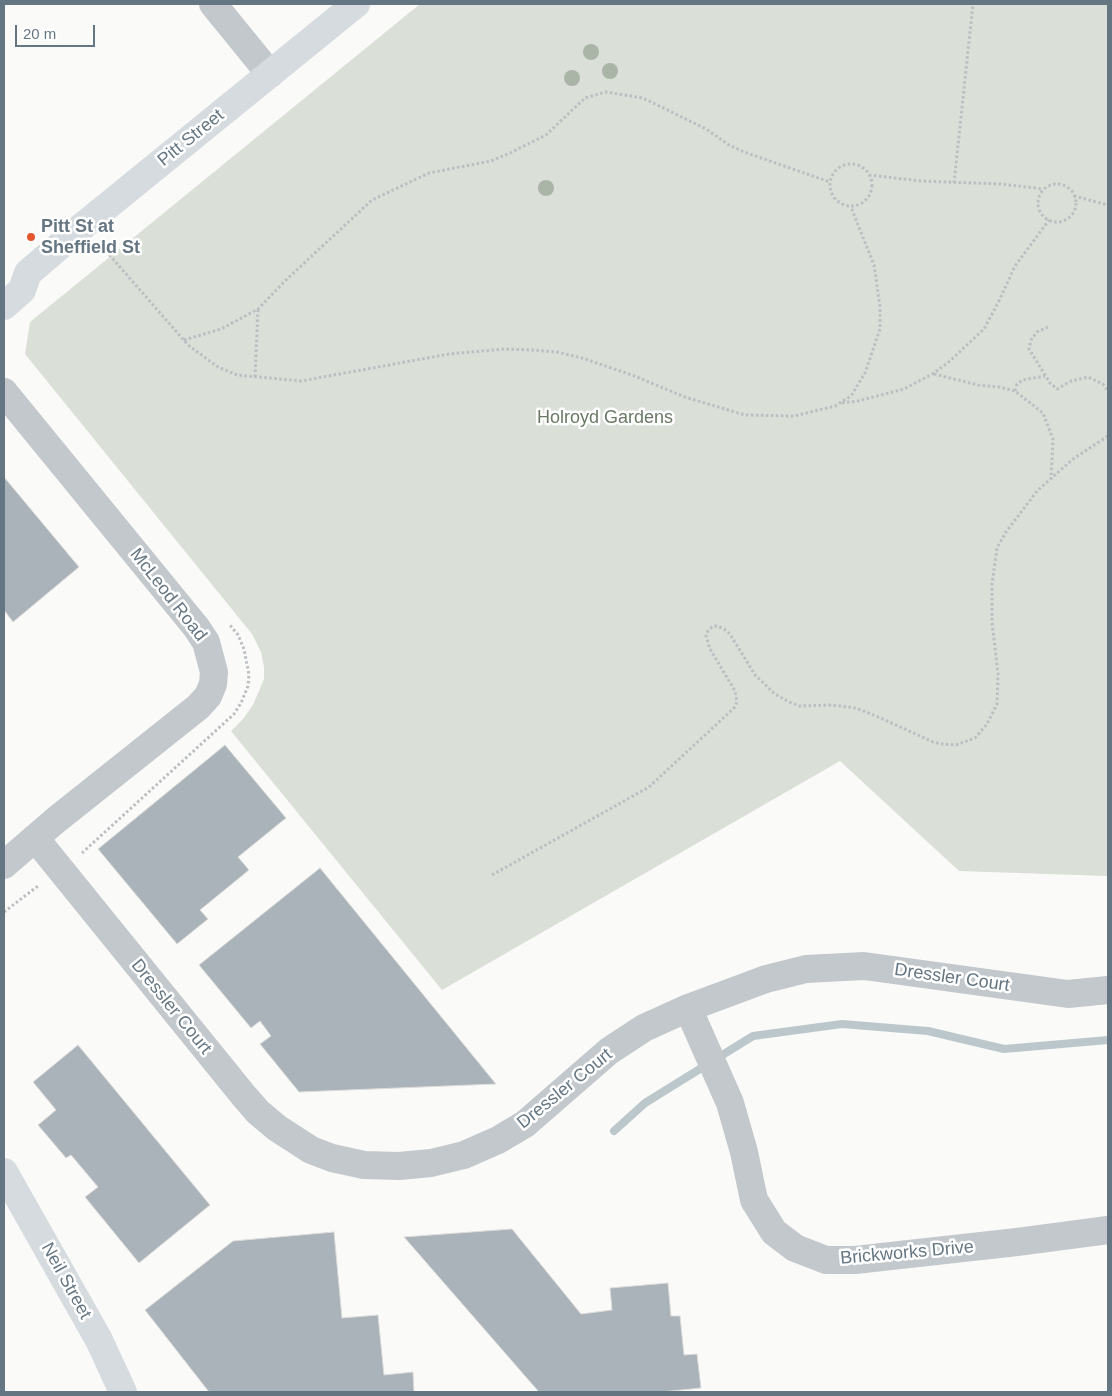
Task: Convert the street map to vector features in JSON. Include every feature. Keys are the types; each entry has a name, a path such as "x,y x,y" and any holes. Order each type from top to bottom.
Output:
{"main road":[{"name":"Pitt Street","path":"4,306 22,290 16,276 84,225 356,4"},
{"name":"Neil Street","path":"4,1172 99,1340 123,1392"}],"street":[{"path":"213,4 270,74"},
{"name":"McLeod Road","path":"4,392 196,627 206,642 214,672 213,684 208,696 198,707 4,865"},
{"name":"Dressler Court","path":"35,838 258,1112 292,1139 311,1150 332,1158 364,1165 399,1166 430,1163 464,1155 498,1140 526,1124 609,1051 644,1028 688,1008 766,978 806,969 864,966 1068,994 1108,990"},
{"name":"Brickworks Drive","path":"688,1008 730,1103 744,1152 754,1200 774,1232 796,1248 826,1260 864,1259 1108,1230"}],"path":[{"path":"954,182 974,4"},
{"path":"184,340 221,330 258,309 286,280 372,200 429,173 491,160 510,153 546,135 585,98 606,92 643,98 706,129 729,145 744,152 830,182"},
{"path":"850,164 862,167 869,175 872,184 869,197 858,205 844,206 833,197 830,190 832,175 842,166 850,164"},
{"path":"869,175 1001,184 1043,190"},
{"path":"1053,184 1060,184 1071,190 1074,196 1076,202 1072,215 1061,222 1049,220 1040,212 1038,206 1039,195 1053,184"},
{"path":"1074,196 1108,205"},
{"path":"106,251 184,340 204,358 236,375 301,381 448,354 505,349 532,350 557,352 582,358 632,375 685,397 745,416 794,416 835,406 851,396 865,373 880,329 880,307 874,265 851,206"},
{"path":"841,403 858,401 904,389 934,374 950,361 984,330 1014,266 1049,220"},
{"path":"255,377 258,309"},
{"path":"1048,327 1037,332 1031,340 1029,349 1045,376 1057,389 1071,381 1088,377 1102,384 1108,391"},
{"path":"934,374 978,386 999,387 1015,392 1043,413 1053,439 1051,479"},
{"path":"1015,392 1017,384 1023,380 1045,376"},
{"path":"492,875 649,787 734,708 737,702 735,691 710,649 706,636 712,627 717,626 730,634 755,675 782,700 799,706 856,708 883,718 933,742 942,744 956,745 975,738 987,724 997,704 998,674 992,622 992,584 997,548 1006,532 1037,491 1073,459 1108,436"},
{"path":"4,912 38,885"}],"green space":[{"name":"Holroyd Gardens","path":"420,4 1108,4 1108,876 959,871 840,761 442,990 231,731 253,705 264,679 261,652 252,634 25,354 30,322"}],"building":[{"path":"4,477 79,567 13,622 4,610"},
{"path":"225,745 286,818 238,857 249,870 200,910 208,919 177,944 98,849"},
{"path":"320,868 496,1084 299,1092 260,1044 271,1036 260,1021 251,1028 199,965"},
{"path":"78,1045 210,1205 139,1263 85,1197 98,1187 71,1155 66,1158 38,1125 56,1110 33,1082"},
{"path":"512,1229 581,1314 612,1310 610,1288 668,1283 671,1316 680,1316 684,1355 697,1354 701,1388 661,1392 539,1392 404,1237"},
{"path":"334,1232 342,1318 378,1315 384,1375 413,1372 414,1392 209,1392 145,1310 233,1241"}],"waterway":[{"path":"614,1131 645,1103 753,1036 842,1024 928,1031 1004,1049 1108,1040"}],"place":[{"name":"Pitt St at Sheffield St","path":"31,237"}]}
